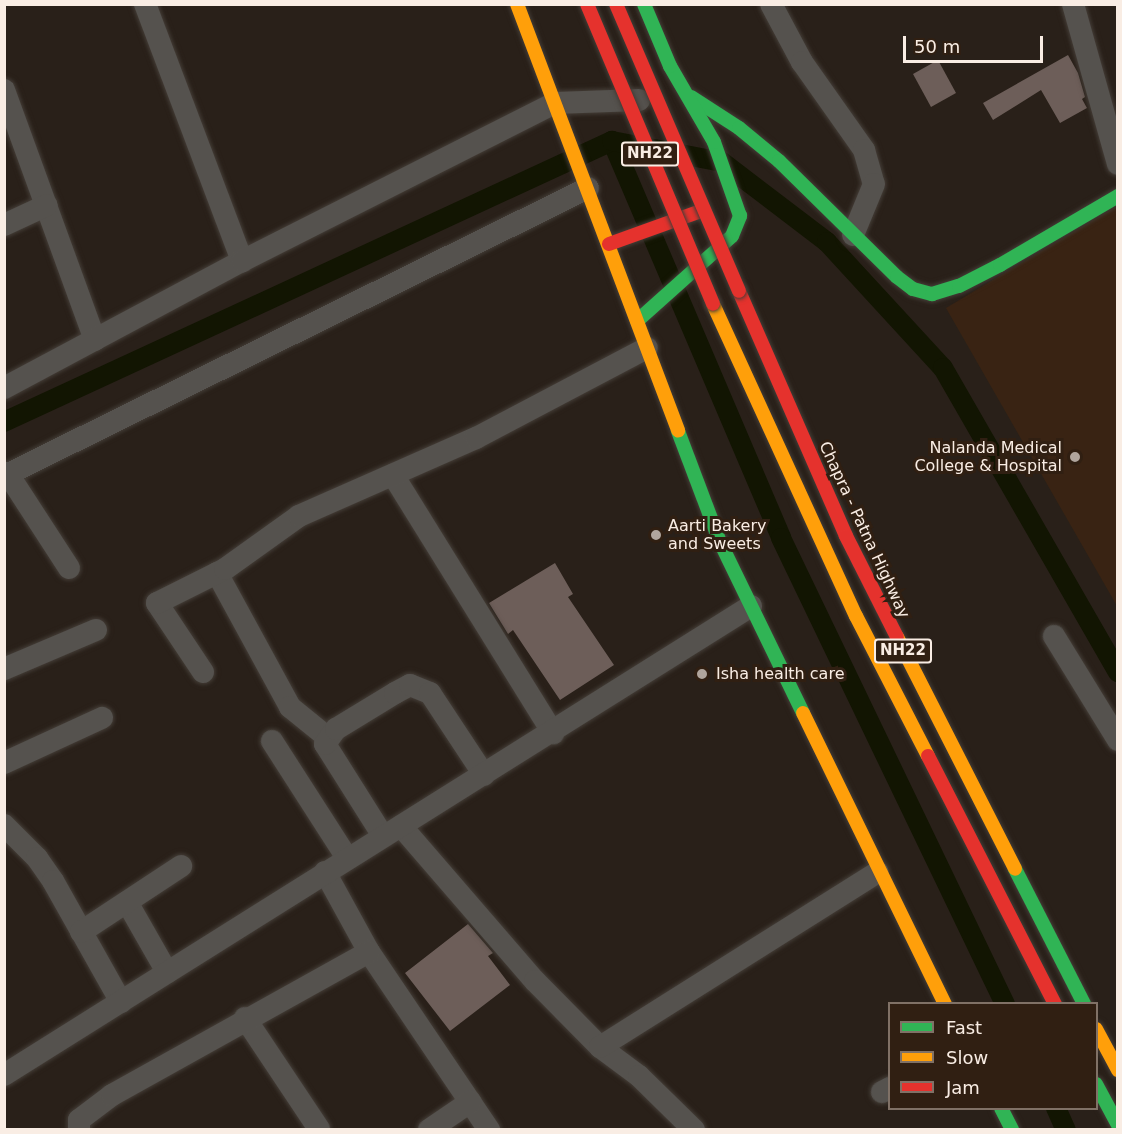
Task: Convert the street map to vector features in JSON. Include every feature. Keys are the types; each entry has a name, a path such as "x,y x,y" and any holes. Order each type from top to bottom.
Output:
{"main road":[{"path":"517,4 720,542 878,872 944,1002"},
{"name":"NH22","path":"587,4 713,304 856,616 1054,1002"},
{"name":"Chapra - Patna Highway","path":"616,4 846,536 1082,1002"},
{"path":"637,321 680,286 732,236 740,216 724,165 707,144 644,4"},
{"path":"685,97 739,128 779,161 853,235 913,289 932,294 959,286 1118,196"},
{"path":"609,244 657,225 722,204 712,176 707,144"},
{"path":"1070,207 1113,174"},
{"path":"913,289 949,272"},
{"path":"719,317 746,307"},
{"path":"1098,1033 1118,1070"},
{"path":"1098,1088 1118,1125"},
{"path":"1002,1110 1012,1130"}],"street":[{"path":"145,4 242,261"},
{"path":"771,4 802,62 848,123 867,159 874,184 871,198 853,235"},
{"path":"1072,4 1113,174"},
{"path":"5,94 95,340"},
{"path":"4,388 242,261 555,103 685,97"},
{"path":"69,568 6,475 585,182"},
{"path":"4,225 46,205"},
{"path":"203,672 157,603 217,573 299,516 476,438 647,348"},
{"path":"393,475 553,733"},
{"path":"217,573 290,707 327,737"},
{"path":"4,1075 347,858 553,733 751,606"},
{"path":"4,669 96,630"},
{"path":"1054,636 1118,740"},
{"path":"484,775 439,705 419,687 410,685 395,693 327,737 326,744 392,831 600,1047 639,1076 694,1130"},
{"path":"4,762 102,718"},
{"path":"272,741 347,858"},
{"path":"4,825 37,858 121,1002"},
{"path":"81,932 182,866"},
{"path":"325,872 369,952 489,1130"},
{"path":"600,1047 878,872"},
{"path":"127,902 167,972"},
{"path":"79,1130 80,1120 90,1110 245,1018 369,952"},
{"path":"245,1018 319,1129"},
{"path":"429,1130 470,1102"}],"shaded area":[{"name":"Nalanda Medical College & Hospital","path":"1117,206 1117,606 946,308"}],"building":[{"path":"1068,55 1078,73 1085,97 1082,99 1087,108 1060,123 1041,90 993,120 983,103"},
{"path":"938,60 956,93 931,107 913,74"},
{"path":"555,563 573,594 568,597 614,665 560,700 513,630 508,634 489,603"},
{"path":"468,924 493,953 488,956 510,985 450,1031 405,973"}],"waterway":[{"path":"612,141 781,538 1004,1002"},
{"path":"4,422 612,141 722,162 827,242 943,368 1118,672"},
{"path":"1057,1110 1066,1130"}],"traffic: fast":[{"path":"637,321 732,236 740,216 714,142 670,66 644,4"},
{"path":"691,97 739,128 779,161 897,277 913,289 932,294 959,286 1000,265 1118,196"},
{"path":"678,431 720,542 803,713"},
{"path":"1015,869 1083,1002"},
{"path":"1098,1088 1118,1125"},
{"path":"1002,1110 1012,1130"}],"traffic: slow":[{"path":"517,4 678,431"},
{"path":"713,304 856,616 928,756"},
{"path":"897,637 1015,869"},
{"path":"803,713 944,1002"},
{"path":"1098,1033 1118,1070"}],"traffic: jam":[{"path":"587,4 713,304"},
{"path":"616,4 739,291"},
{"path":"609,244 701,211"},
{"path":"739,291 846,536 897,637"},
{"path":"928,756 1054,1002"}],"place":[{"name":"Nalanda Medical College & Hospital","path":"1075,457"},
{"name":"Aarti Bakery and Sweets","path":"656,535"},
{"name":"Isha health care","path":"702,674"}]}
